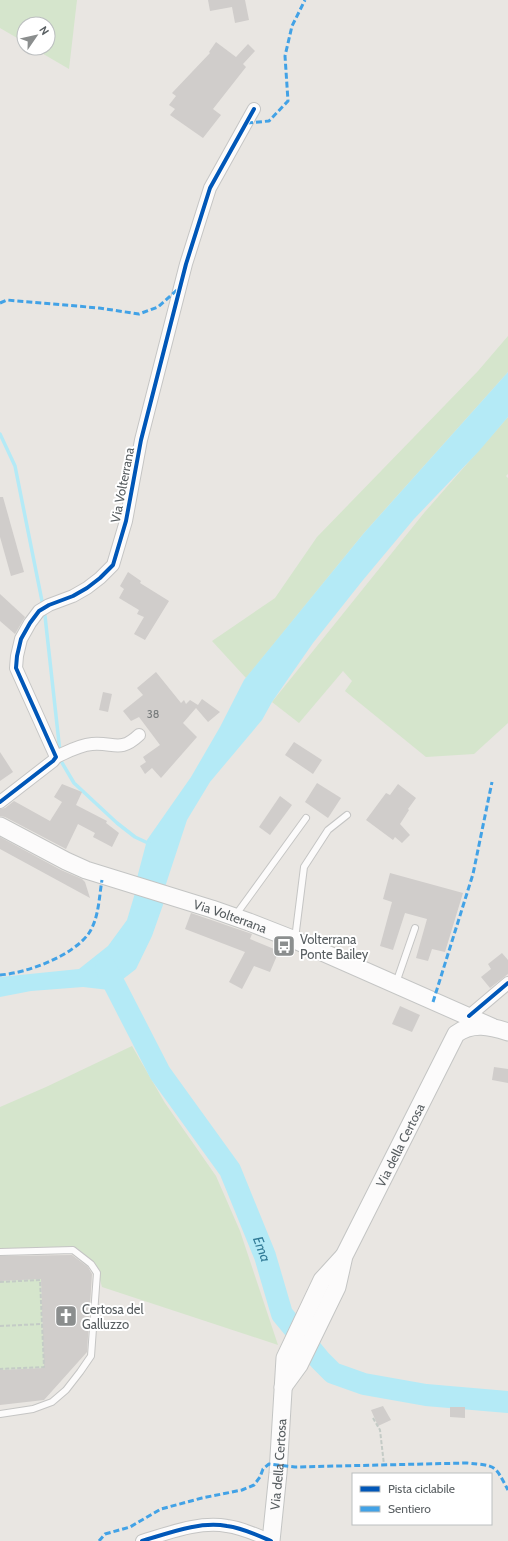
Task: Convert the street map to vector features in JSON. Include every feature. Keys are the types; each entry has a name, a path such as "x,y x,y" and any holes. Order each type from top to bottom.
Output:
{"main road":[{"name":"Via Volterrana","path":"0,826 66,861 109,877 179,898 295,940 396,985 455,1019"},
{"path":"455,1019 463,1029 472,1026 500,1029"},
{"name":"Via della Certosa","path":"271,1541 278,1473 283,1387 292,1361 344,1256 455,1019"}],"street":[{"name":"Via Volterrana","path":"56,757 16,668 21,639 30,623 39,612 49,605 73,596 87,588 113,565 126,521 141,440 186,264 210,188 254,109"},
{"path":"0,802 53,761 56,757 78,747 92,744 122,746 131,743 139,735"},
{"path":"455,1019 508,983"},
{"name":"Via della Certosa","path":"142,1541 192,1527 211,1524 240,1528 271,1541"}],"lane":[{"path":"295,940 300,888 304,867 328,830 347,815"},
{"path":"234,917 306,818"},
{"path":"396,985 415,928"},
{"path":"0,1252 73,1250 91,1264 97,1273 91,1356 80,1372 66,1390 52,1402 33,1409 0,1414"}],"path":[{"path":"0,1282 40,1280 44,1367 0,1369"},
{"path":"0,1326 42,1324"},
{"path":"373,1418 380,1430 384,1465"}],"green space":[{"path":"0,0 77,0 69,69 47,56 56,56 56,16 16,16 16,37 0,28"},
{"path":"508,336 508,372 364,533 246,678 212,641 275,598 317,537 478,371"},
{"path":"508,417 508,474 506,476 508,478 508,723 474,754 426,757 345,691 352,681 343,671 299,723 272,702 424,513"},
{"path":"132,1046 165,1103 216,1176 240,1231 278,1345 102,1287 96,1265 77,1248 0,1249 0,1107"},
{"path":"41,1279 44,1368 0,1370 0,1281"}],"water":[{"path":"508,372 508,417 479,451 414,519 363,580 313,643 272,702 262,720 210,782 187,820 165,887 137,878 147,840 191,777 220,727 244,680 364,533"},
{"path":"135,893 164,902 152,936 136,969 109,990 83,987 31,991 0,997 0,977 79,969 108,946 127,920"}],"building":[{"path":"208,0 245,0 249,20 235,23 232,7 210,11"},
{"path":"216,42 236,57 248,44 255,51 243,64 246,67 213,109 221,115 203,138 170,115 175,109 169,105 176,96 172,93 210,53 209,52"},
{"path":"0,497 3,497 24,572 11,576 0,537"},
{"path":"128,572 141,581 140,583 169,601 145,640 134,634 144,617 137,614 139,610 119,598 124,589 120,586"},
{"path":"0,594 25,617 15,634 0,621"},
{"path":"156,672 181,703 184,700 186,704 190,700 198,705 202,699 220,712 208,722 196,708 183,723 197,737 161,778 152,768 145,774 140,766 146,762 143,757 160,745 139,717 131,721 123,711 143,695 137,688"},
{"path":"103,692 112,694 108,712 99,710"},
{"path":"294,742 322,760 313,774 285,755"},
{"path":"0,752 13,772 0,781"},
{"path":"317,783 341,798 328,818 305,802"},
{"path":"62,784 82,792 76,805 107,821 106,823 119,833 112,847 93,837 95,833 78,824 66,849 5,817 0,816 0,809 5,808 14,801 50,821 62,802 54,797"},
{"path":"398,784 416,798 400,824 410,835 402,843 395,837 393,840 366,820 386,793 390,795"},
{"path":"280,796 292,805 270,835 259,827"},
{"path":"0,837 61,870 82,879 85,882 90,898 0,849"},
{"path":"390,873 463,893 445,952 432,949 428,961 416,958 427,919 405,913 393,950 380,946 392,902 383,899"},
{"path":"191,913 252,934 250,939 279,951 270,972 254,966 242,989 229,982 245,952 185,929"},
{"path":"502,953 508,960 508,974 490,988 481,977 491,969 488,964"},
{"path":"400,1006 420,1015 412,1032 392,1024"},
{"path":"494,1067 508,1069 508,1083 492,1080"},
{"name":"Certosa del Galluzzo","path":"72,1255 88,1267 92,1274 87,1352 44,1400 0,1405 0,1370 44,1368 41,1279 0,1281 0,1256"},
{"path":"383,1406 391,1420 378,1426 371,1410"},
{"path":"450,1407 465,1407 465,1418 450,1417"}],"waterway":[{"path":"0,434 15,466 45,616 61,761 74,783 117,823 135,837 150,844"},
{"name":"Ema","path":"106,968 160,1073 230,1170 265,1256 282,1314 320,1360 333,1373 364,1384 426,1395 508,1402"}],"marked path":[{"path":"247,123 269,121 288,101 285,56 292,26 305,0"},
{"path":"0,303 7,300 99,308 139,314 158,307 178,289"},
{"path":"433,1002 473,874 492,782"},
{"path":"0,975 23,971 49,962 61,956 82,941 89,933 95,921 102,880"},
{"path":"99,1541 105,1534 130,1527 161,1509 202,1498 242,1490 254,1485 260,1477 263,1469 269,1464 295,1467 477,1464 494,1468 500,1475 508,1490"}],"cycle path":[{"path":"0,802 53,761 56,757 16,668 21,639 39,611 87,588 113,565 126,521 141,440 186,264 210,188 254,109"},
{"path":"469,1016 508,983"},
{"path":"142,1541 173,1531 206,1525 239,1528 271,1541"}],"place":[{"name":"Volterrana Ponte Bailey","path":"284,946"},
{"name":"Certosa del Galluzzo","path":"66,1316"}]}
